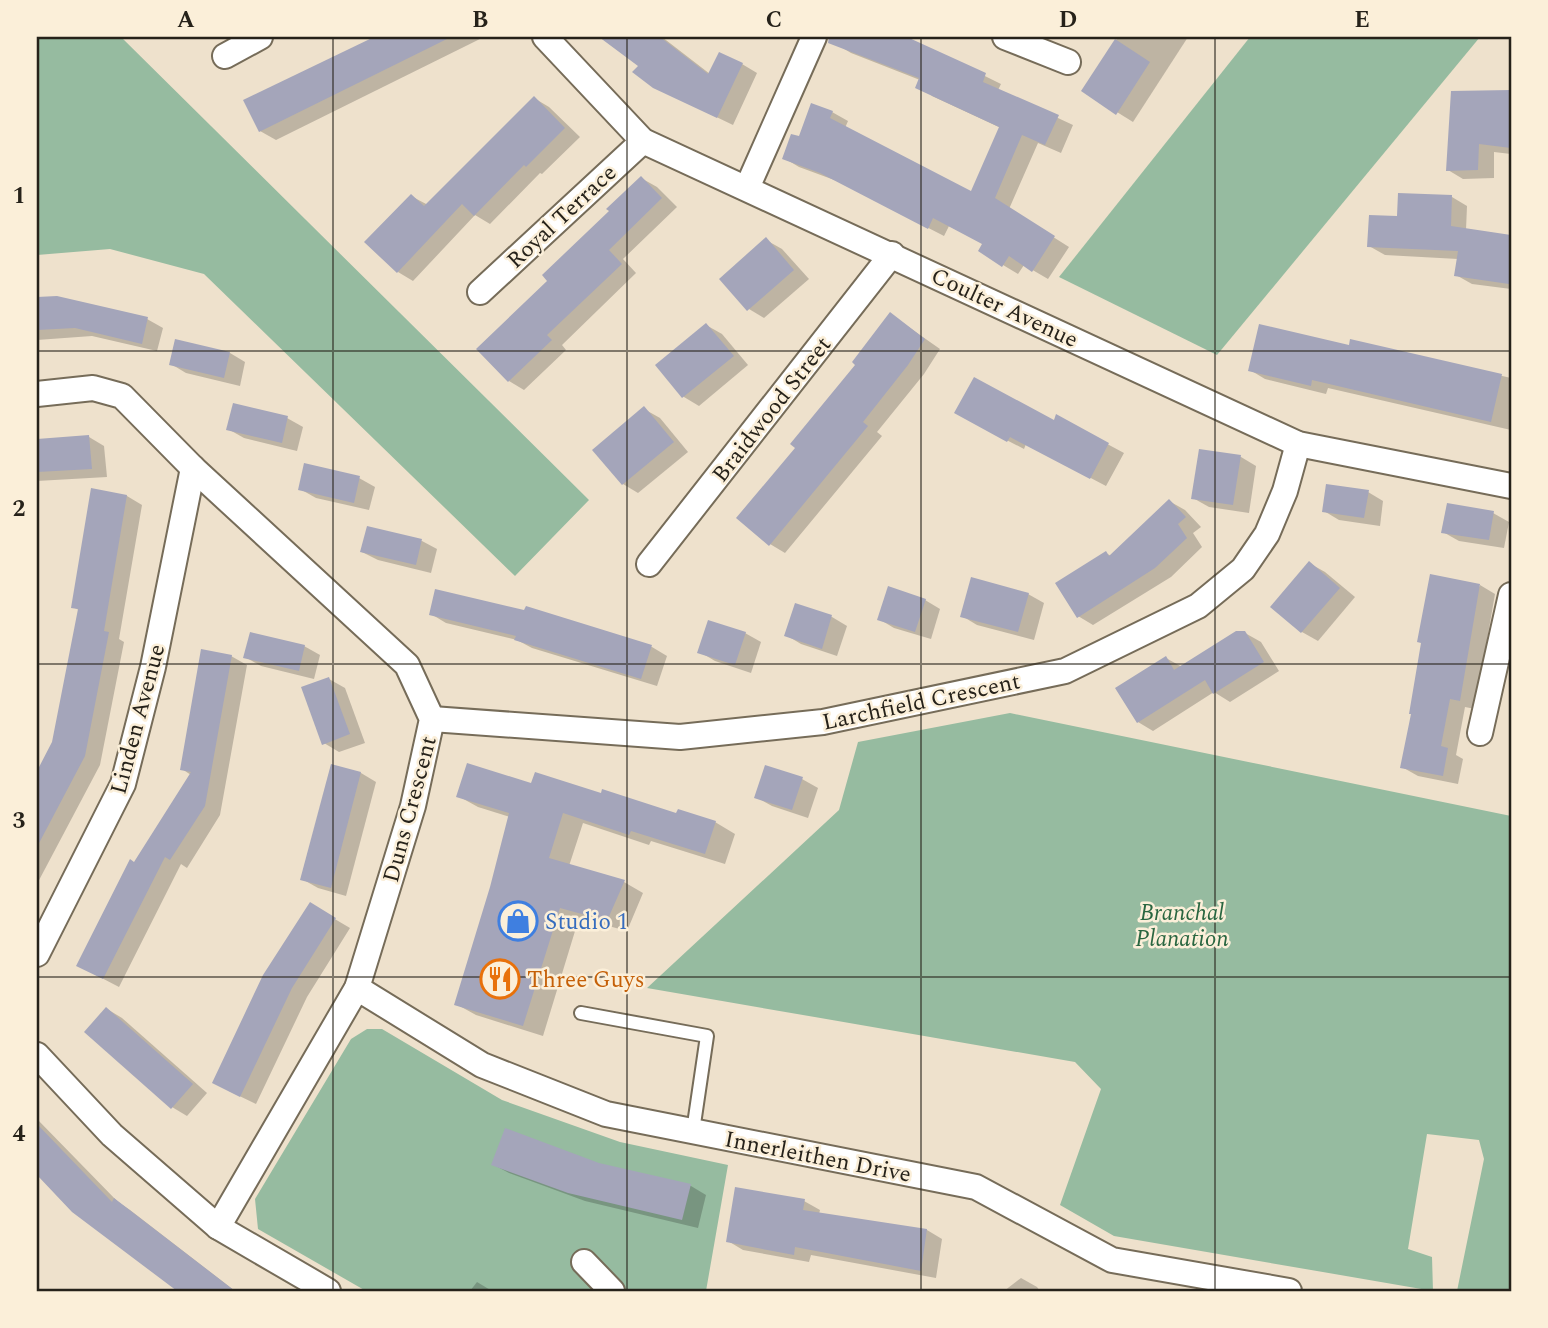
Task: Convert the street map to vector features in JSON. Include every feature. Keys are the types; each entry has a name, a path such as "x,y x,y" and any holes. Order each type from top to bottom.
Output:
{"street":[{"path":"225,56 260,37"},
{"name":"Coulter Avenue","path":"544,37 643,141 1298,444 1511,486"},
{"path":"747,188 814,37"},
{"path":"1006,37 1068,62"},
{"name":"Royal Terrace","path":"480,292 643,141"},
{"name":"Braidwood Street","path":"649,564 892,254"},
{"name":"Duns Crescent","path":"37,394 93,388 122,396 193,468 407,665 432,719 413,806 358,988 218,1227"},
{"name":"Larchfield Crescent","path":"432,719 680,737 823,722 1065,671 1198,606 1243,569 1267,534 1285,491 1298,444"},
{"name":"Linden Avenue","path":"37,954 124,784 153,667 193,468"},
{"path":"1480,733 1511,595"},
{"name":"Innerleithen Drive","path":"358,988 482,1065 606,1114 976,1187 1112,1260 1289,1291"},
{"path":"37,1055 112,1135 218,1227 328,1291"},
{"path":"584,1262 612,1291"}],"lane":[{"path":"581,1013 707,1036 693,1131"}],"green space":[{"path":"37,37 121,37 589,500 515,576 204,274 110,249 37,255"},
{"path":"1250,37 1480,37 1217,355 1059,277"},
{"name":"Branchal Planation","path":"1010,713 1511,816 1511,1291 1457,1291 1484,1159 1479,1140 1427,1134 1408,1249 1432,1257 1433,1291 1114,1236 1060,1205 1101,1089 1075,1062 647,988 839,810 858,742"},
{"path":"367,1029 382,1029 502,1100 620,1142 728,1165 706,1291 366,1291 258,1229 255,1199 351,1039"}],"building":[{"path":"374,37 451,37 259,132 243,100"},
{"path":"599,37 660,37 708,74 719,52 743,63 717,118 653,88 632,72 638,66"},
{"path":"829,37 907,37 986,73 983,82 1059,115 1045,145 1022,135 995,198 1055,236 1032,272 1009,256 1002,267 978,251 982,244 933,218 928,229 820,173 782,159 791,134 799,136 811,103 833,111 830,118 971,191 999,127 915,88 919,78 828,43"},
{"path":"1115,39 1150,62 1116,115 1081,91"},
{"path":"1511,90 1511,148 1479,144 1478,170 1446,171 1451,91"},
{"path":"534,96 565,128 474,216 462,204 397,273 364,242 411,194 424,206"},
{"path":"641,176 662,198 609,250 622,264 547,335 552,340 508,382 476,349 547,281 542,275 609,211 606,209"},
{"path":"1398,193 1452,195 1451,226 1511,235 1509,284 1454,276 1458,251 1367,247 1369,215 1397,216"},
{"path":"766,237 794,270 747,311 719,279"},
{"path":"57,296 148,317 142,344 75,328 37,330 37,297"},
{"path":"890,312 925,339 863,422 868,426 769,546 736,518 795,448 790,444 855,365 852,362"},
{"path":"706,323 734,356 682,398 655,365"},
{"path":"1259,324 1349,345 1350,339 1502,374 1491,422 1312,380 1311,386 1248,371"},
{"path":"175,339 230,352 224,378 169,365"},
{"path":"974,377 1054,420 1056,414 1109,443 1090,479 1010,437 1007,442 954,413"},
{"path":"233,403 288,416 282,443 226,430"},
{"path":"644,406 674,442 622,485 592,450"},
{"path":"89,435 92,469 37,472 37,439"},
{"path":"1199,449 1241,455 1233,505 1191,499"},
{"path":"304,463 360,476 354,503 298,490"},
{"path":"1326,484 1369,490 1364,518 1322,512"},
{"path":"91,488 127,495 104,631 109,632 85,756 37,847 37,771 52,742 78,609 71,608"},
{"path":"1169,499 1186,517 1178,524 1187,538 1155,568 1077,618 1055,583 1106,551 1109,556"},
{"path":"1447,503 1494,511 1489,540 1441,533"},
{"path":"367,526 422,539 416,565 360,552"},
{"path":"1309,561 1340,588 1301,633 1270,607"},
{"path":"1430,574 1480,584 1460,701 1450,699 1441,746 1448,748 1443,776 1400,768 1411,714 1421,643 1417,642"},
{"path":"971,577 1029,593 1018,632 960,617"},
{"path":"888,586 926,599 915,632 877,620"},
{"path":"435,589 524,610 526,606 652,645 641,679 514,640 516,636 429,615"},
{"path":"795,603 832,615 822,649 784,636"},
{"path":"708,620 746,632 735,665 697,653"},
{"path":"1236,631 1245,631 1264,662 1213,694 1205,680 1137,723 1115,688 1166,656 1174,670"},
{"path":"250,632 305,645 299,671 243,658"},
{"path":"201,649 232,655 205,806 170,860 165,857 103,979 76,966 130,859 134,862 191,772 180,770"},
{"path":"329,677 350,734 322,745 301,687"},
{"path":"467,763 531,783 535,772 601,793 602,789 676,813 678,809 716,821 705,854 631,831 629,835 563,813 549,858 625,880 607,921 560,908 523,1026 454,1005 490,887 509,813 456,797"},
{"path":"331,764 361,772 331,888 300,880"},
{"path":"765,765 803,777 792,810 754,798"},
{"path":"310,902 336,918 292,988 240,1097 212,1083 263,975"},
{"path":"106,1007 193,1084 171,1109 84,1032"},
{"path":"37,1124 112,1202 114,1198 235,1291 177,1291 72,1212 37,1175"},
{"path":"505,1128 599,1163 691,1184 682,1220 568,1193 491,1165"},
{"path":"735,1187 805,1199 803,1210 927,1229 921,1271 795,1247 794,1255 726,1242"}],"place":[{"name":"Studio 1","path":"518,921"},
{"name":"Three Guys","path":"500,979"}]}
